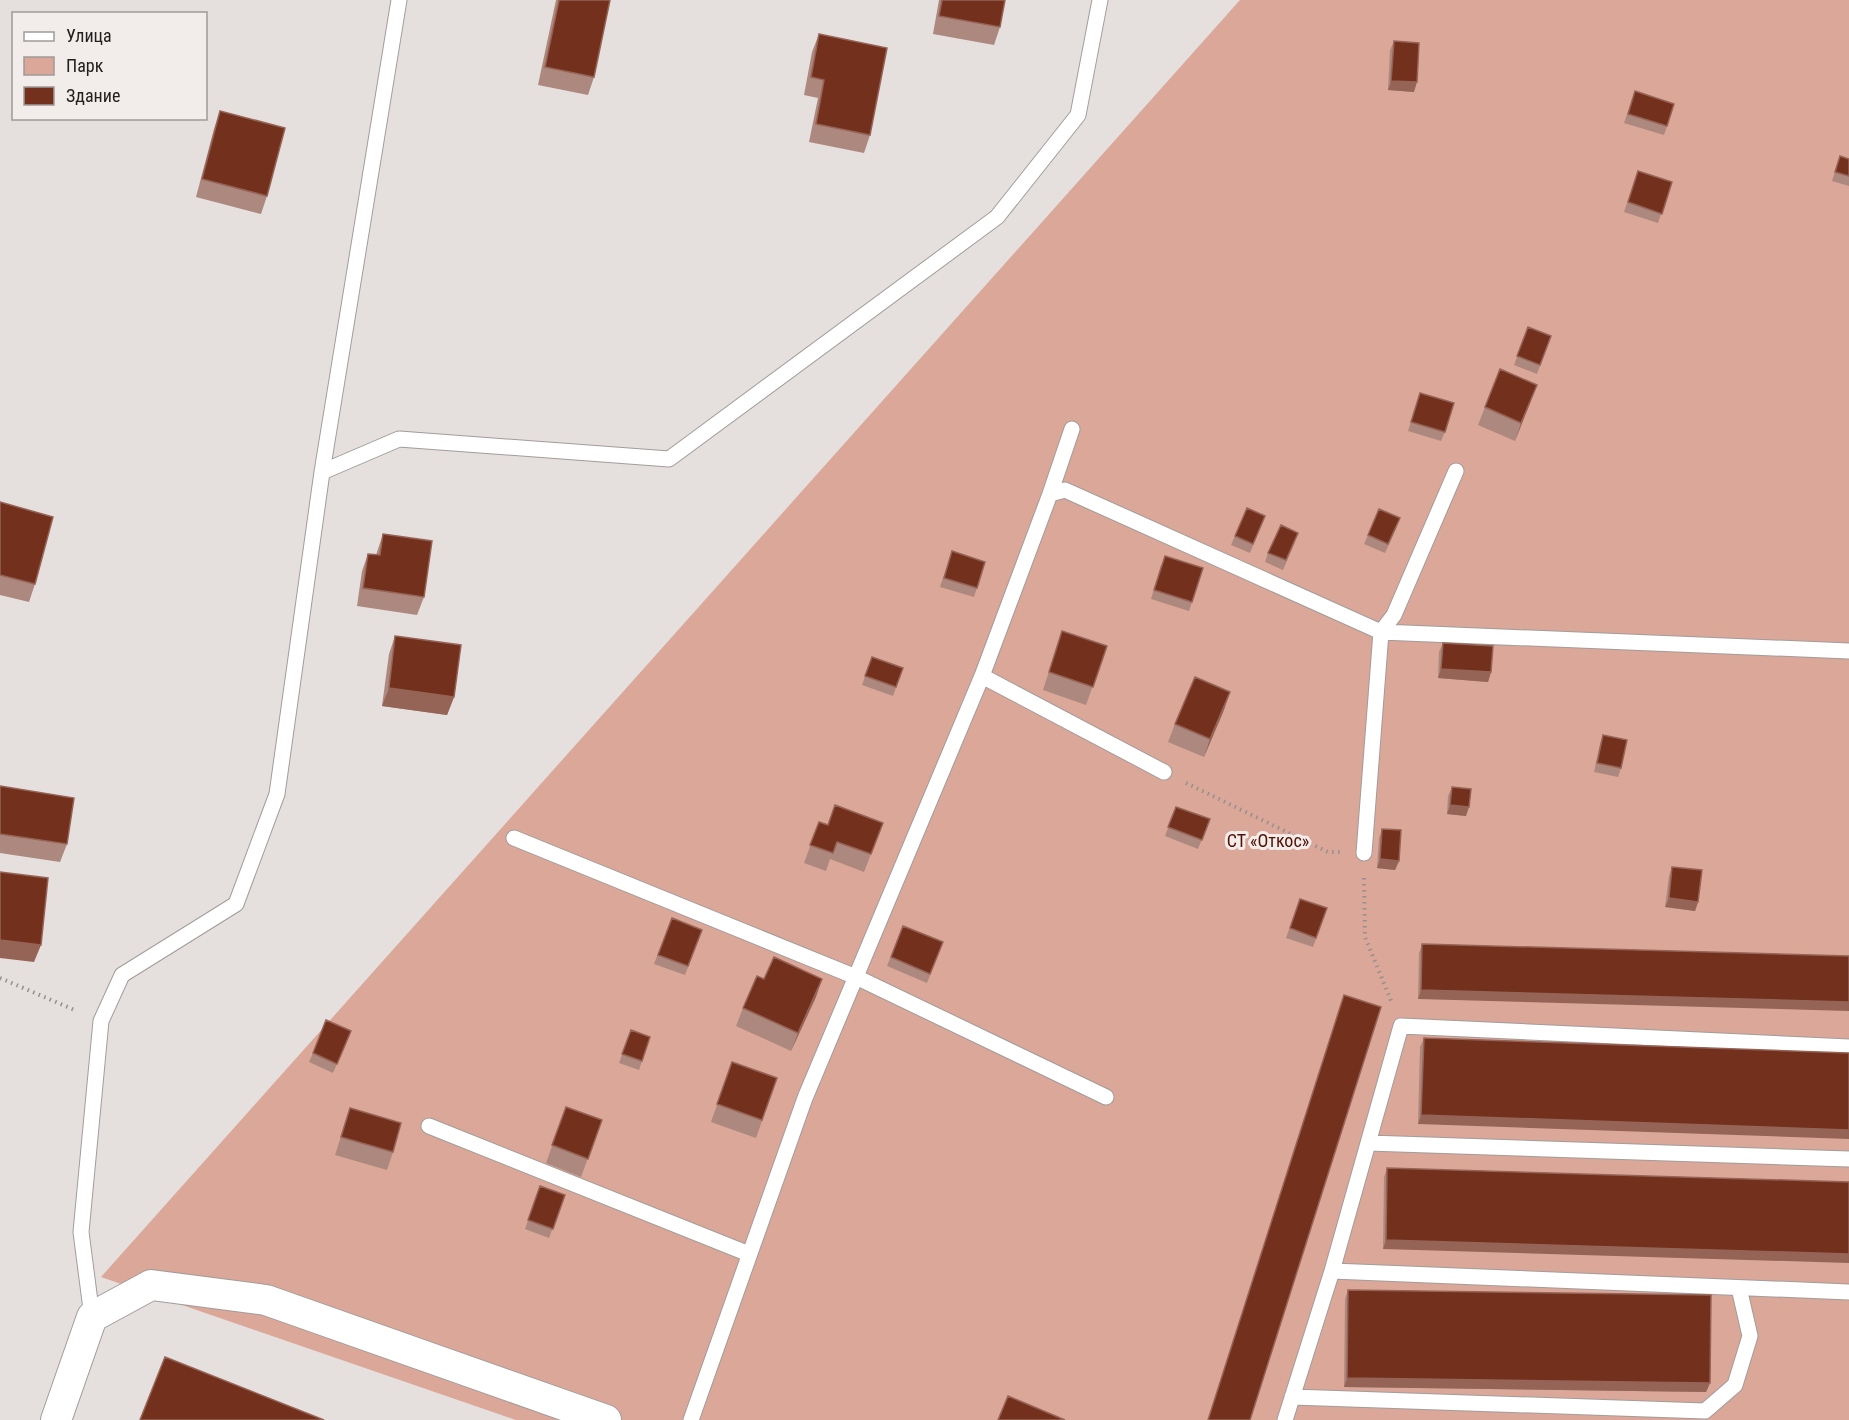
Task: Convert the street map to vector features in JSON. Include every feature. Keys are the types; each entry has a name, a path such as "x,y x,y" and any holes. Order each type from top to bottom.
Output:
{"street":[{"path":"56,1420 92,1317 151,1285 266,1300 606,1420"}],"lane":[{"path":"92,1317 81,1232 100,1021 122,975 236,904 278,794 322,472 399,0"},
{"path":"322,472 399,439 669,459 997,217 1078,115 1100,0"},
{"path":"691,1420 805,1098 982,676 1072,429"},
{"path":"1364,853 1381,632 1394,615 1456,471"},
{"path":"1050,494 1065,490 1381,632 1849,651"},
{"path":"982,676 1164,772"},
{"path":"514,838 855,977 1106,1097"},
{"path":"1285,1420 1332,1270 1401,1026 1849,1047"},
{"path":"429,1126 749,1254"},
{"path":"1368,1143 1849,1159"},
{"path":"1332,1270 1849,1292"},
{"path":"1292,1397 1705,1411 1735,1385 1750,1336 1739,1288"}],"path":[{"path":"1164,772 1328,852 1364,853 1365,937 1401,1026"},
{"path":"0,978 100,1021"}],"green space":[{"name":"СТ «Откос»","path":"1240,0 1849,0 1849,1420 516,1420 101,1277"}],"building":[{"path":"559,0 610,0 594,77 545,67"},
{"path":"942,0 1005,0 1000,27 939,16"},
{"path":"819,34 887,48 870,135 816,124 824,80 811,77"},
{"path":"1394,41 1419,43 1417,82 1391,81"},
{"path":"1635,91 1674,104 1667,126 1628,114"},
{"path":"220,111 285,128 267,196 202,179"},
{"path":"1840,156 1849,159 1849,176 1835,172"},
{"path":"1638,171 1672,182 1662,214 1628,202"},
{"path":"1528,327 1551,336 1540,365 1517,356"},
{"path":"1500,369 1537,385 1521,423 1485,407"},
{"path":"1420,393 1454,403 1445,432 1411,422"},
{"path":"0,502 53,517 35,584 0,575"},
{"path":"1247,508 1265,516 1253,544 1235,536"},
{"path":"1379,509 1400,518 1388,544 1368,535"},
{"path":"1281,525 1298,533 1286,560 1268,553"},
{"path":"383,534 432,541 424,597 363,588 368,554 380,555"},
{"path":"952,551 985,562 977,588 944,578"},
{"path":"1165,556 1203,568 1192,602 1154,590"},
{"path":"1062,631 1107,646 1093,687 1049,672"},
{"path":"395,636 461,645 454,697 389,688"},
{"path":"1443,643 1493,646 1491,672 1441,669"},
{"path":"872,657 903,668 896,687 865,676"},
{"path":"1195,677 1230,692 1210,739 1175,724"},
{"path":"1603,735 1627,740 1621,768 1597,763"},
{"path":"0,786 74,798 67,844 0,834"},
{"path":"1452,787 1471,789 1469,807 1450,805"},
{"path":"835,805 883,823 871,854 837,842 833,853 810,845 819,822 828,825"},
{"path":"1176,807 1210,819 1202,840 1168,827"},
{"path":"1382,829 1401,830 1399,861 1380,859"},
{"path":"1672,867 1702,870 1698,902 1669,898"},
{"path":"0,872 48,878 41,945 0,940"},
{"path":"1300,899 1327,908 1316,938 1290,928"},
{"path":"672,918 702,930 688,966 658,955"},
{"path":"903,926 943,942 930,974 891,957"},
{"path":"1422,944 1849,956 1849,1002 1421,990"},
{"path":"774,957 822,979 798,1033 743,1008 757,976 764,979"},
{"path":"1344,995 1381,1007 1250,1420 1208,1420"},
{"path":"326,1020 351,1031 337,1064 313,1053"},
{"path":"631,1030 650,1037 642,1061 622,1054"},
{"path":"1424,1038 1849,1053 1849,1130 1421,1115"},
{"path":"732,1062 777,1078 762,1120 717,1104"},
{"path":"566,1107 602,1120 588,1159 552,1145"},
{"path":"350,1108 401,1123 393,1152 341,1137"},
{"path":"1387,1168 1849,1182 1849,1254 1386,1240"},
{"path":"540,1186 565,1195 553,1229 528,1220"},
{"path":"1348,1290 1711,1295 1710,1383 1347,1378"},
{"path":"165,1357 324,1420 140,1420"},
{"path":"1008,1396 1065,1420 998,1420"}]}
